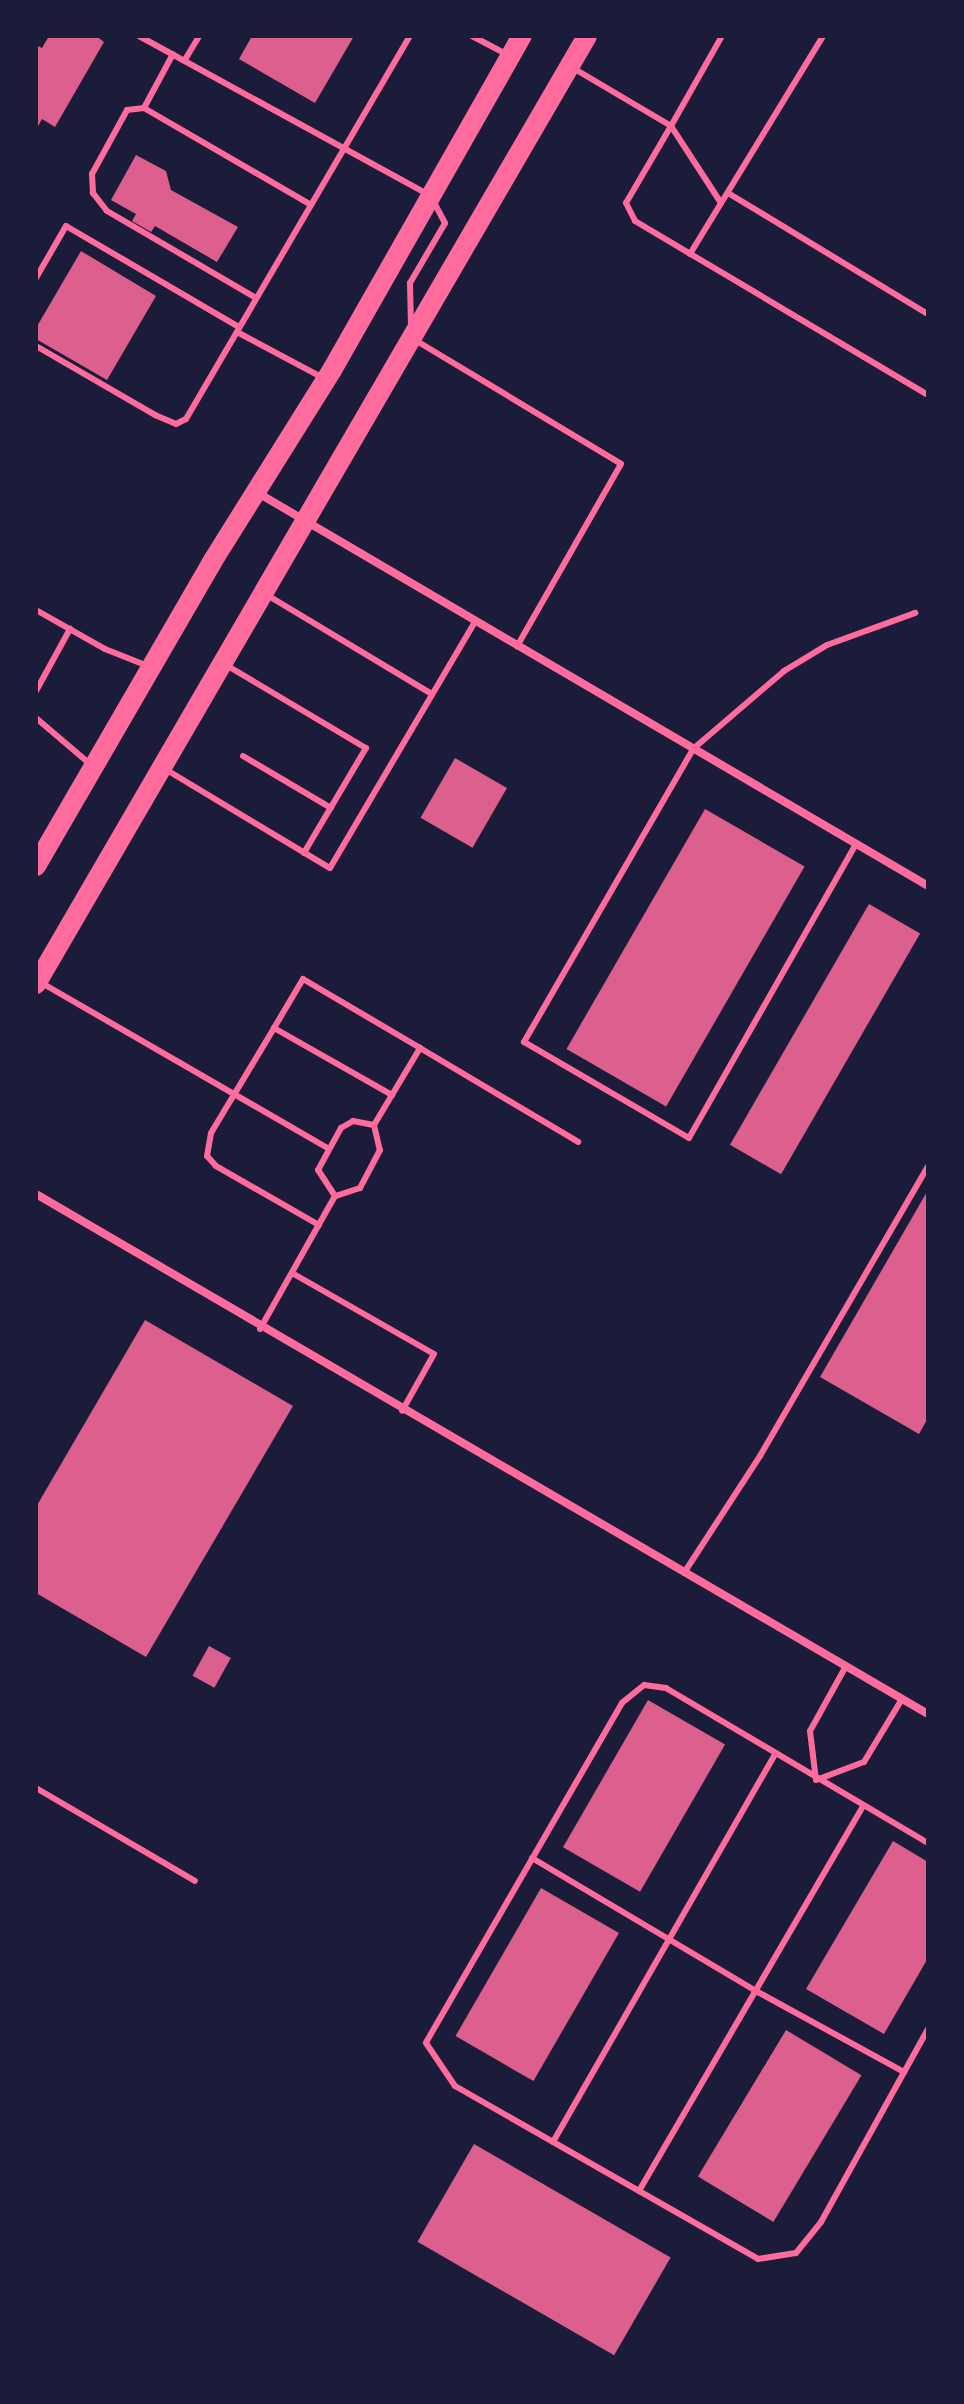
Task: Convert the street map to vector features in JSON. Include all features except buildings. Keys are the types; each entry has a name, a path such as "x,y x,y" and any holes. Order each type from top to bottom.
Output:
{"main road":[{"path":"36,866 151,667 326,380 522,36"},
{"path":"37,982 587,36"}],"street":[{"path":"257,493 928,886"},
{"path":"36,1194 260,1329 928,1714"}],"lane":[{"path":"139,36 186,58 431,196 445,223 410,283 412,338 621,464 517,646"},
{"path":"186,58 199,36"},
{"path":"36,346 176,424 186,419 410,36"},
{"path":"472,36 510,56"},
{"path":"722,36 626,203 635,221 928,395"},
{"path":"690,254 823,36"},
{"path":"144,108 173,54"},
{"path":"570,66 671,126 721,203"},
{"path":"256,298 107,211 93,193 92,174 127,110 144,108 311,205"},
{"path":"728,193 928,314"},
{"path":"36,278 66,226 326,380"},
{"path":"263,592 432,694"},
{"path":"36,610 151,667"},
{"path":"856,844 689,1138 524,1042 693,749 805,658 915,613"},
{"path":"162,767 330,868 475,622"},
{"path":"36,691 70,629"},
{"path":"223,663 366,748 304,853"},
{"path":"36,718 93,767"},
{"path":"243,756 331,808"},
{"path":"319,1225 216,1166 207,1156 206,1144 303,979 578,1142"},
{"path":"37,982 328,1148"},
{"path":"274,1028 392,1095"},
{"path":"260,1329 335,1196 360,1188 380,1150 374,1125 420,1048"},
{"path":"335,1196 318,1170 328,1148 341,1128 353,1121 374,1125"},
{"path":"684,1573 760,1456 928,1166"},
{"path":"292,1273 434,1354 402,1411"},
{"path":"816,1780 810,1731 846,1666"},
{"path":"928,1843 816,1780 666,1688 644,1685 622,1703 426,2043 455,2086 758,2259 796,2253 821,2222 928,2029"},
{"path":"816,1780 864,1762 902,1699"},
{"path":"553,2142 775,1755"},
{"path":"36,1788 195,1881"},
{"path":"639,2191 863,1806"},
{"path":"532,1858 756,1991 904,2072"}]}
